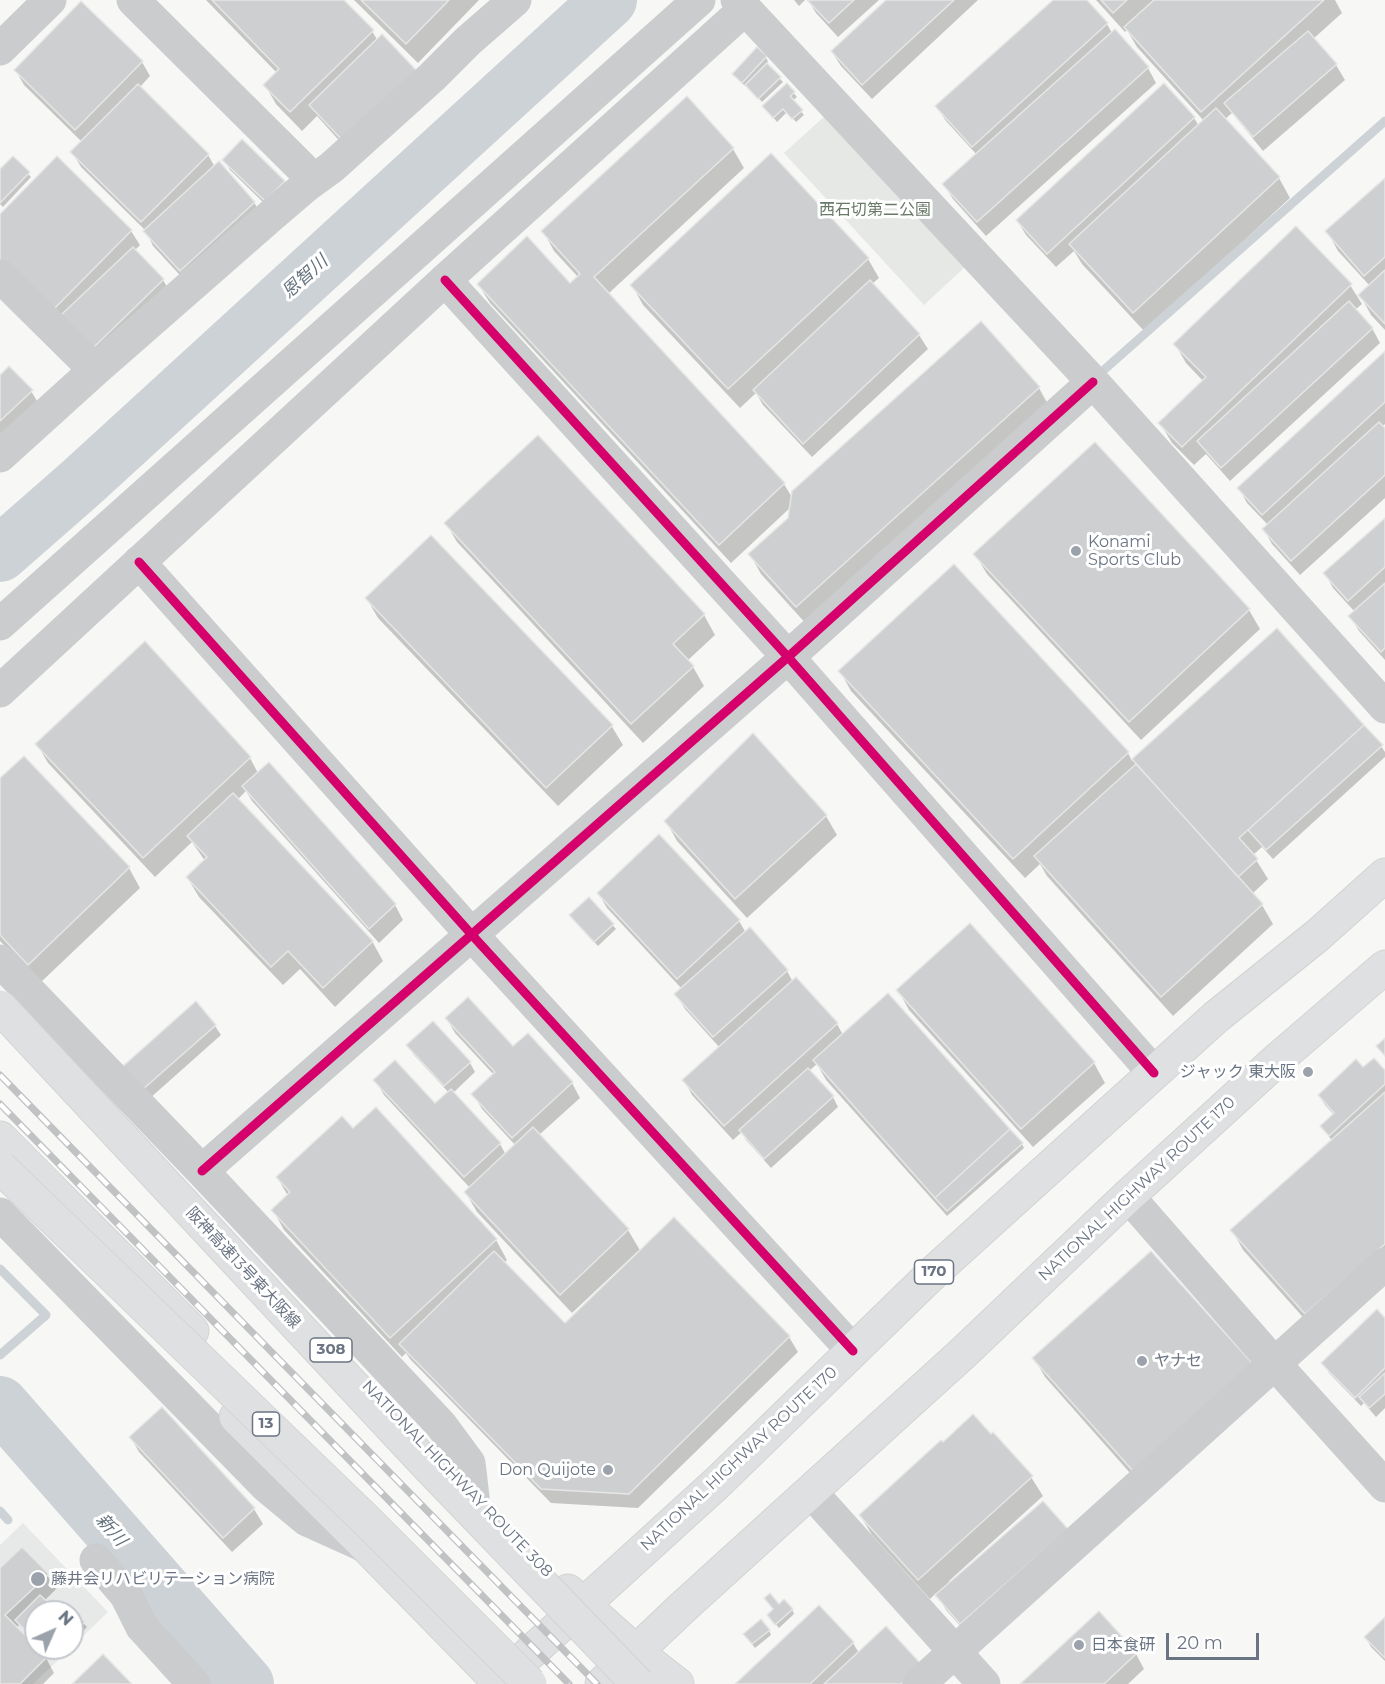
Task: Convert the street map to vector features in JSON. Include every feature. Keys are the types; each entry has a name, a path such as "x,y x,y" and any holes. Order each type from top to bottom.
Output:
{"highway":[{"name":"NATIONAL HIGHWAY ROUTE 170","path":"506,1683 583,1605 734,1467 934,1272 1216,1017 1318,935 1385,875"},
{"name":"NATIONAL HIGHWAY ROUTE 170","path":"616,1664 811,1492 1277,1060 1385,968"},
{"name":"NATIONAL HIGHWAY ROUTE 308","path":"0,1002 170,1183 473,1497 539,1565 583,1605 616,1664 676,1684"},
{"name":"阪神高速13号東大阪線","path":"0,1007 616,1664"},
{"path":"0,1138 482,1621 506,1683"},
{"name":"13","path":"0,1167 356,1511 506,1683"},
{"path":"0,1182 506,1683"},
{"path":"616,1664 638,1684"}],"street":[{"path":"0,49 50,0"},
{"path":"133,0 302,168"},
{"path":"0,456 94,370 306,186 332,168 515,0"},
{"path":"0,624 699,0"},
{"path":"0,691 741,4 1093,382 1385,707"},
{"path":"0,276 94,370"},
{"path":"445,280 788,657 1154,1073"},
{"path":"202,1171 788,657 1093,382"},
{"path":"139,562 472,935 853,1351"},
{"path":"0,961 441,1425 469,1463 473,1497"},
{"path":"1128,1196 1385,1486"},
{"path":"0,1214 266,1486 307,1520 367,1547"},
{"path":"919,1684 1385,1264"},
{"path":"811,1492 984,1684"},
{"path":"96,1560 126,1595 142,1627 194,1684"}],"shaded area":[{"name":"藤井会リハビリテーション病院","path":"23,1523 108,1612 84,1635 84,1600 24,1600 24,1660 58,1660 33,1684 0,1684 0,1545"}],"green space":[{"name":"西石切第二公園","path":"825,116 965,267 924,305 784,153"}],"building":[{"path":"212,0 344,0 374,30 290,112 263,85 279,69"},
{"path":"361,0 449,0 406,44"},
{"path":"807,0 854,0 829,23"},
{"path":"886,0 954,0 862,85 831,51"},
{"path":"1053,0 1087,0 1108,23 972,147 935,106"},
{"path":"1101,0 1127,0 1113,13"},
{"path":"1154,0 1324,0 1201,112 1124,27"},
{"path":"81,1 143,61 75,130 14,70"},
{"path":"1115,29 1149,67 977,222 942,184"},
{"path":"1308,31 1337,64 1253,137 1224,103"},
{"path":"382,34 418,72 345,143 309,105"},
{"path":"757,47 767,56 742,83 732,74"},
{"path":"767,63 781,77 758,99 745,85"},
{"path":"787,83 795,92 790,96 803,110 792,119 783,109 773,118 762,106"},
{"path":"1164,83 1195,117 1047,254 1016,220"},
{"path":"138,84 209,154 141,222 70,152"},
{"path":"687,96 734,148 594,277 785,483 719,545 477,284 527,236 570,283 580,274 541,231"},
{"path":"1216,108 1280,177 1133,313 1069,244"},
{"path":"242,139 285,181 265,201 222,160"},
{"path":"771,153 869,258 728,389 630,285"},
{"path":"13,156 30,172 0,203 0,169"},
{"path":"57,156 132,230 51,312 0,261 0,214"},
{"path":"219,161 255,202 180,271 143,231"},
{"path":"1385,178 1385,257 1364,276 1325,231"},
{"path":"1296,226 1352,284 1182,447 1158,423 1206,377 1173,344"},
{"path":"133,247 164,279 93,348 61,315"},
{"path":"1385,270 1385,324 1358,295"},
{"path":"870,280 920,334 803,444 753,390"},
{"path":"1349,301 1373,328 1221,468 1197,441"},
{"path":"981,321 1040,387 796,607 748,554 788,518 792,491"},
{"path":"1385,351 1385,402 1262,515 1237,488"},
{"path":"9,366 33,390 0,421 0,375"},
{"path":"1379,422 1385,428 1385,475 1291,561 1262,529"},
{"path":"538,435 705,614 673,644 694,666 631,724 444,523"},
{"path":"1095,442 1250,609 1129,722 973,554"},
{"path":"1385,518 1385,567 1348,601 1323,573"},
{"path":"431,535 613,725 546,788 365,598"},
{"path":"954,564 1129,752 1013,859 838,671"},
{"path":"1385,583 1385,648 1381,652 1348,616"},
{"path":"1277,628 1364,725 1239,838 1258,859 1238,877 1132,759"},
{"path":"145,641 251,757 143,858 35,744"},
{"path":"1364,725 1383,745 1266,850 1248,830"},
{"path":"753,733 827,815 735,899 664,821"},
{"path":"24,756 130,867 28,965 0,935 0,778"},
{"path":"269,762 396,904 369,929 242,786"},
{"path":"1136,764 1263,904 1161,997 1034,856"},
{"path":"233,793 373,941 323,988 288,951 271,967 186,877 207,857 187,836"},
{"path":"659,834 740,920 677,979 597,893"},
{"path":"589,897 614,924 594,942 569,915"},
{"path":"970,923 1095,1062 1021,1129 896,990"},
{"path":"750,927 788,970 713,1037 674,994"},
{"path":"796,977 838,1023 724,1126 682,1080"},
{"path":"888,993 1010,1129 935,1198 813,1060"},
{"path":"468,997 513,1046 528,1033 573,1082 512,1138 471,1094 495,1072 445,1018"},
{"path":"196,1001 216,1025 142,1090 122,1067"},
{"path":"433,1021 471,1062 444,1086 406,1045"},
{"path":"1385,1038 1385,1056 1376,1046"},
{"path":"1374,1058 1385,1070 1385,1084 1329,1136 1320,1126 1334,1113 1318,1095 1356,1059 1363,1067"},
{"path":"395,1060 435,1103 451,1089 501,1143 464,1177 373,1080"},
{"path":"808,1068 834,1096 764,1159 739,1130"},
{"path":"1385,1092 1385,1244 1305,1314 1230,1230"},
{"path":"376,1107 497,1239 390,1338 271,1210 290,1192 276,1177 342,1116 353,1128"},
{"path":"533,1127 629,1229 560,1295 464,1192"},
{"path":"1010,1129 1023,1143 947,1211 935,1198"},
{"path":"674,1217 790,1336 629,1494 541,1489 399,1344 494,1251 565,1323"},
{"name":"ヤナセ","path":"1151,1251 1253,1364 1133,1471 1032,1358"},
{"path":"1377,1309 1385,1318 1385,1368 1355,1398 1321,1363"},
{"path":"1385,1373 1385,1394 1369,1408 1359,1397"},
{"path":"162,1407 255,1508 223,1538 129,1437"},
{"path":"973,1414 991,1434 993,1432 1033,1476 918,1580 859,1515"},
{"path":"1043,1501 1068,1529 960,1624 935,1595"},
{"path":"22,1547 49,1574 5,1615 24,1634 24,1660 44,1660 20,1684 0,1684 0,1568"},
{"path":"770,1593 779,1604 784,1599 793,1609 775,1625 767,1615 773,1609 764,1598"},
{"path":"40,1595 46,1600 35,1600"},
{"path":"819,1605 854,1642 810,1684 735,1684"},
{"path":"24,1611 24,1629 15,1620"},
{"path":"1099,1611 1137,1653 1104,1684 1020,1684"},
{"path":"1385,1617 1385,1658 1364,1637"},
{"path":"761,1619 770,1630 752,1644 743,1634"},
{"path":"886,1626 922,1665 901,1684 824,1684"},
{"path":"103,1654 132,1684 72,1684"}],"waterway":[{"name":"恩智川","path":"0,554 81,483 609,0"},
{"path":"1105,369 1385,121"},
{"path":"0,1269 46,1315 0,1355"},
{"name":"新川","path":"0,1404 246,1684"},
{"path":"0,1511 8,1520"}],"railway":[{"path":"0,1075 597,1684"},
{"path":"0,1104 569,1684"}],"cycle path":[{"path":"445,280 788,657 1154,1073"},
{"path":"202,1171 788,657 1093,382"},
{"path":"139,562 472,935 853,1351"}],"place":[{"name":"Konami Sports Club","path":"1076,551"},
{"name":"ジャック 東大阪","path":"1308,1072"},
{"name":"ヤナセ","path":"1142,1361"},
{"name":"Don Quijote","path":"608,1470"},
{"name":"藤井会リハビリテーション病院","path":"38,1579"},
{"name":"日本食研","path":"1079,1645"}]}
